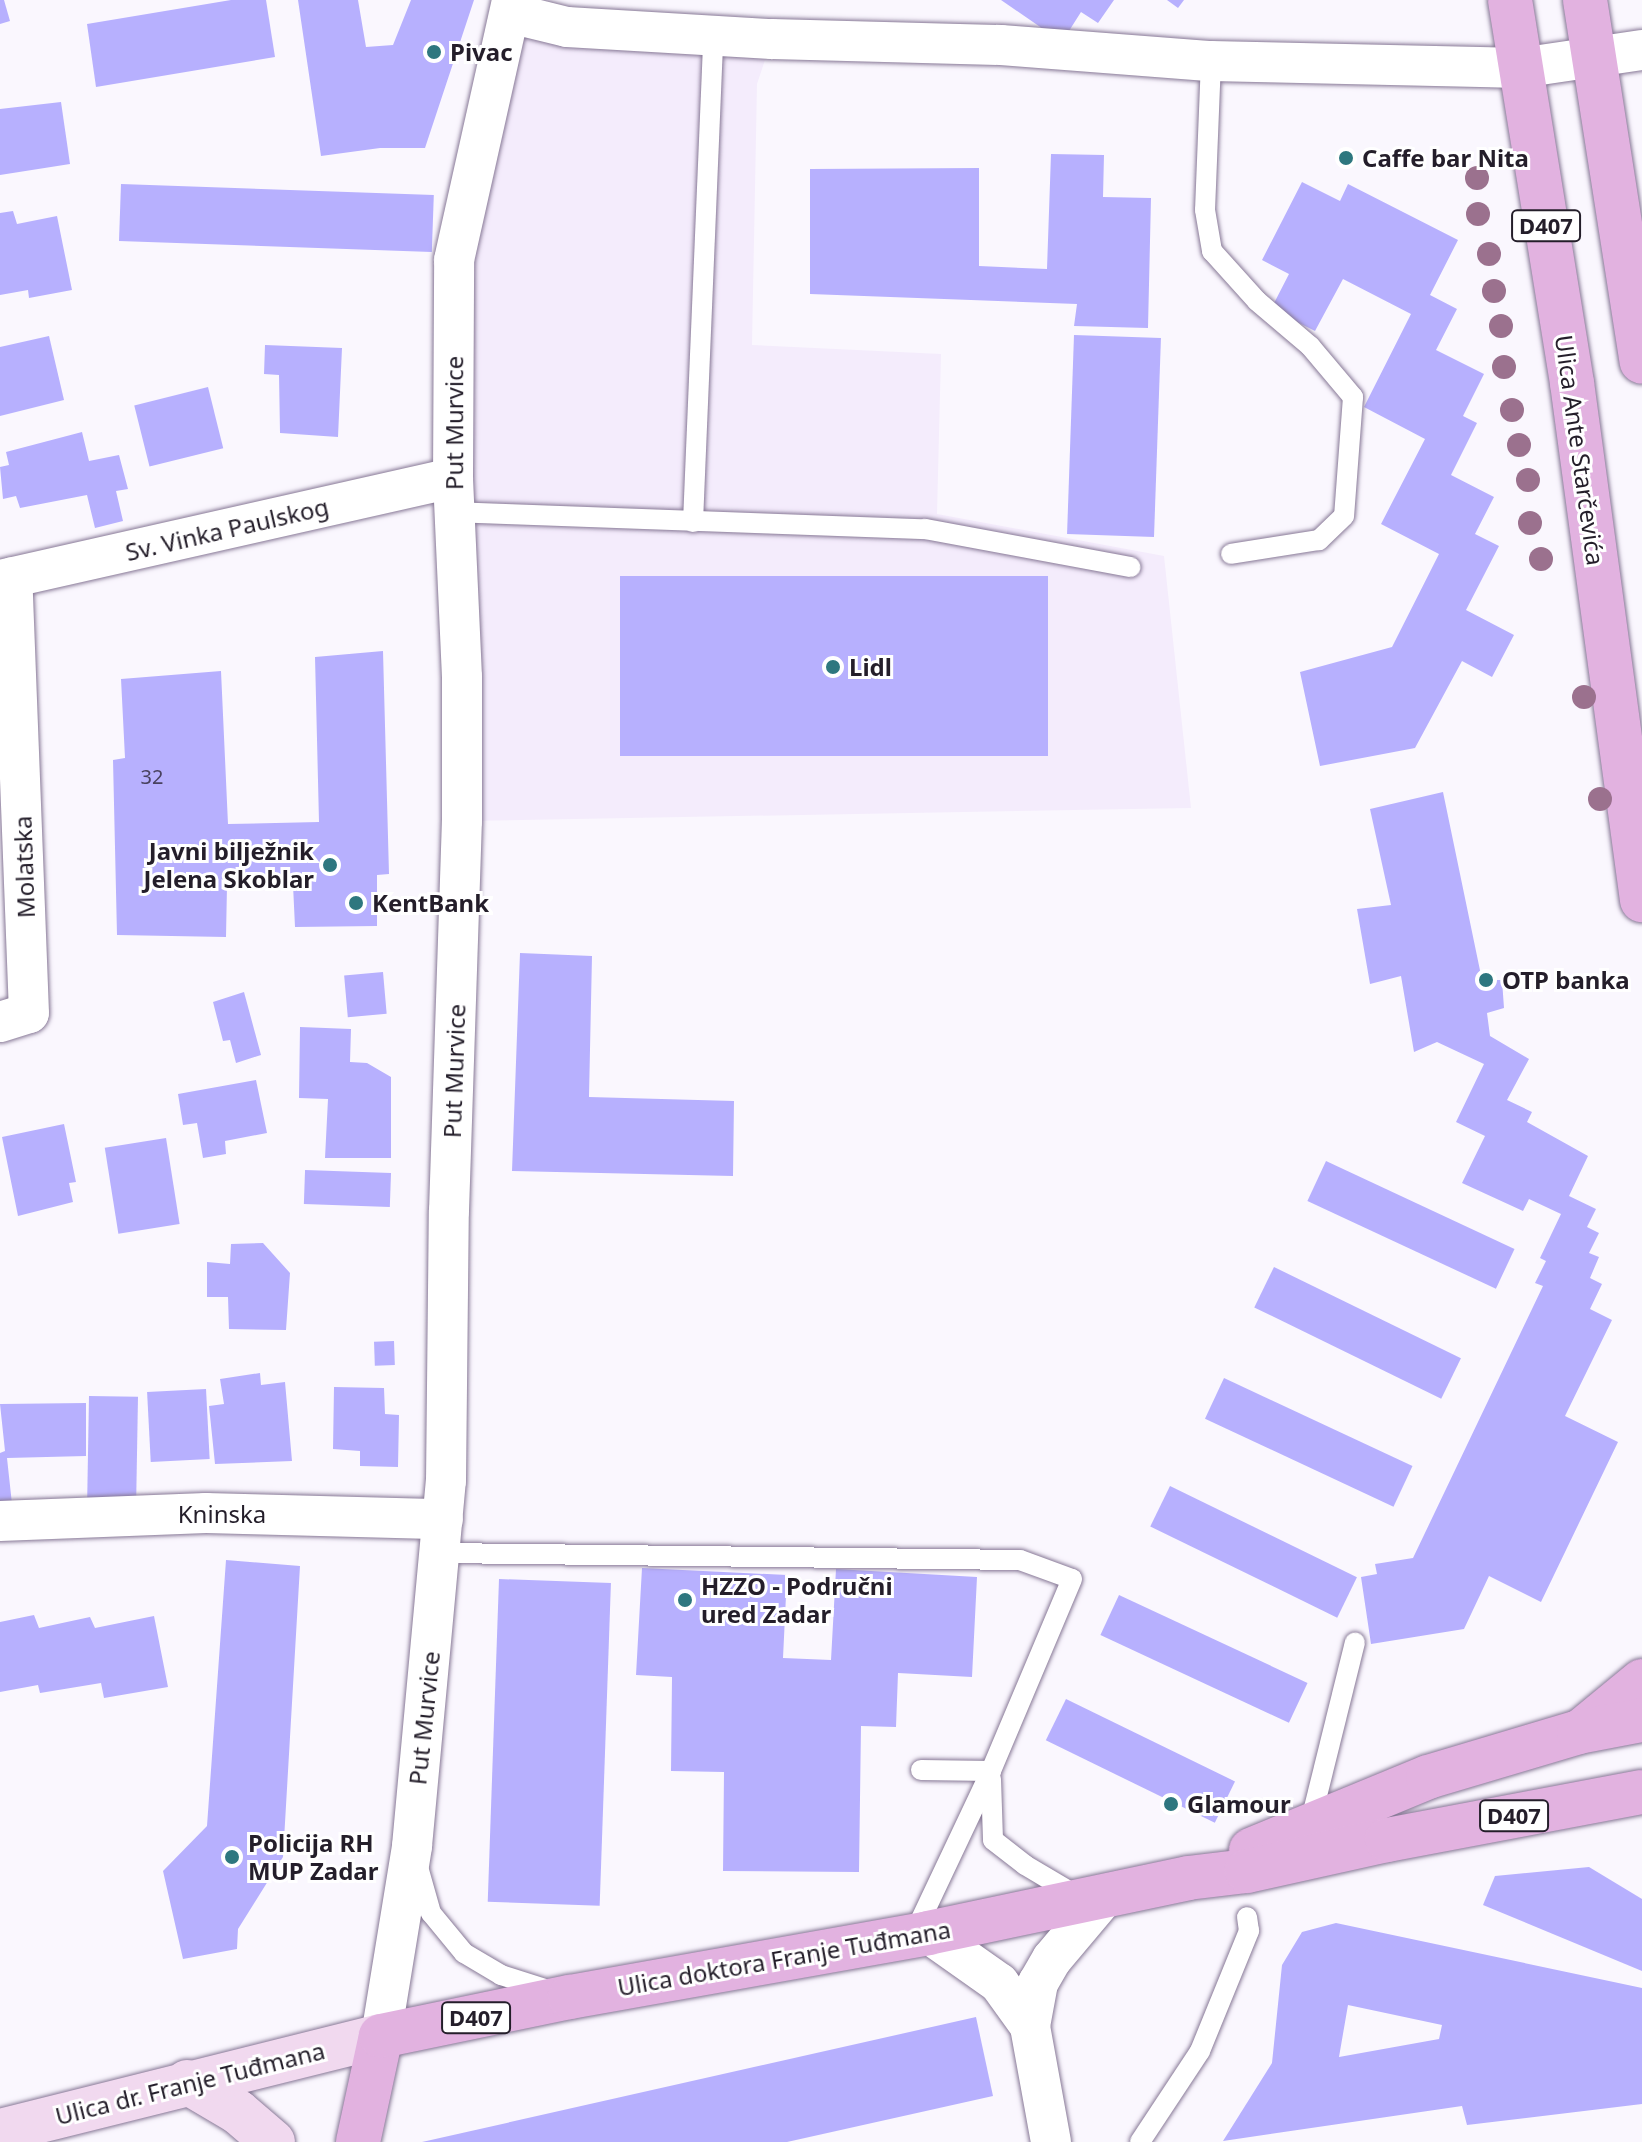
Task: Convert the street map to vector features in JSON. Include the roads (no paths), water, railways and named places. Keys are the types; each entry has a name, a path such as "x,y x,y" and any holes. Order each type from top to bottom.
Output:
{"main road":[{"name":"Ulica Ante Starčevića","path":"1510,0 1572,383 1642,900"},
{"name":"D407","path":"1585,0 1642,362"},
{"path":"1579,1732 1642,1681"},
{"name":"Ulica doktora Franje Tuđmana","path":"1188,1878 1310,1824 1428,1777 1579,1732 1642,1720"},
{"name":"Ulica doktora Franje Tuđmana","path":"381,2036 570,1997 920,1935 1188,1878 1247,1871 1387,1840 1642,1792"},
{"name":"Ulica dr. Franje Tuđmana","path":"0,2131 381,2036"},
{"name":"Put Murvice","path":"358,2142 381,2036"},
{"path":"187,2082 238,2112 273,2142"}],"street":[{"path":"511,6 567,27 1001,45 1211,61 1520,68 1596,60 1642,50"},
{"name":"Put Murvice","path":"381,2036 412,1846 442,1536 462,821 462,677 454,495 454,260 511,6"},
{"name":"Sv. Vinka Paulskog","path":"6,578 454,495"},
{"name":"Molatska","path":"6,578 14,1018"},
{"name":"Kninska","path":"0,1521 206,1513 442,1536"},
{"path":"1051,2142 1030,2026 1038,1983 1094,1898"},
{"path":"920,1935 999,1983 1030,2026"}],"lane":[{"path":"693,522 713,35"},
{"path":"1211,61 1205,210 1212,251 1257,301 1310,346 1353,397 1344,516 1319,540 1231,554"},
{"path":"454,495 693,522 925,529 1131,567"},
{"path":"442,1536 1020,1560 1072,1579 920,1935"},
{"path":"1310,1824 1355,1642"},
{"path":"921,1770 991,1771"},
{"path":"991,1771 993,1840 1025,1865 1094,1898"},
{"path":"412,1846 431,1913 464,1953 501,1975 570,1997"},
{"path":"1140,2142 1200,2051 1249,1931 1247,1917"}],"place":[{"name":"Pivac","path":"434,52"},
{"name":"Caffe bar Nita","path":"1346,158"},
{"name":"Lidl","path":"833,667"},
{"name":"Javni bilježnik Jelena Skoblar","path":"330,865"},
{"name":"KentBank","path":"356,903"},
{"name":"OTP banka","path":"1486,980"},
{"name":"HZZO - Područni ured Zadar","path":"685,1600"},
{"name":"Glamour","path":"1171,1804"},
{"name":"Policija RH MUP Zadar","path":"232,1857"}]}
